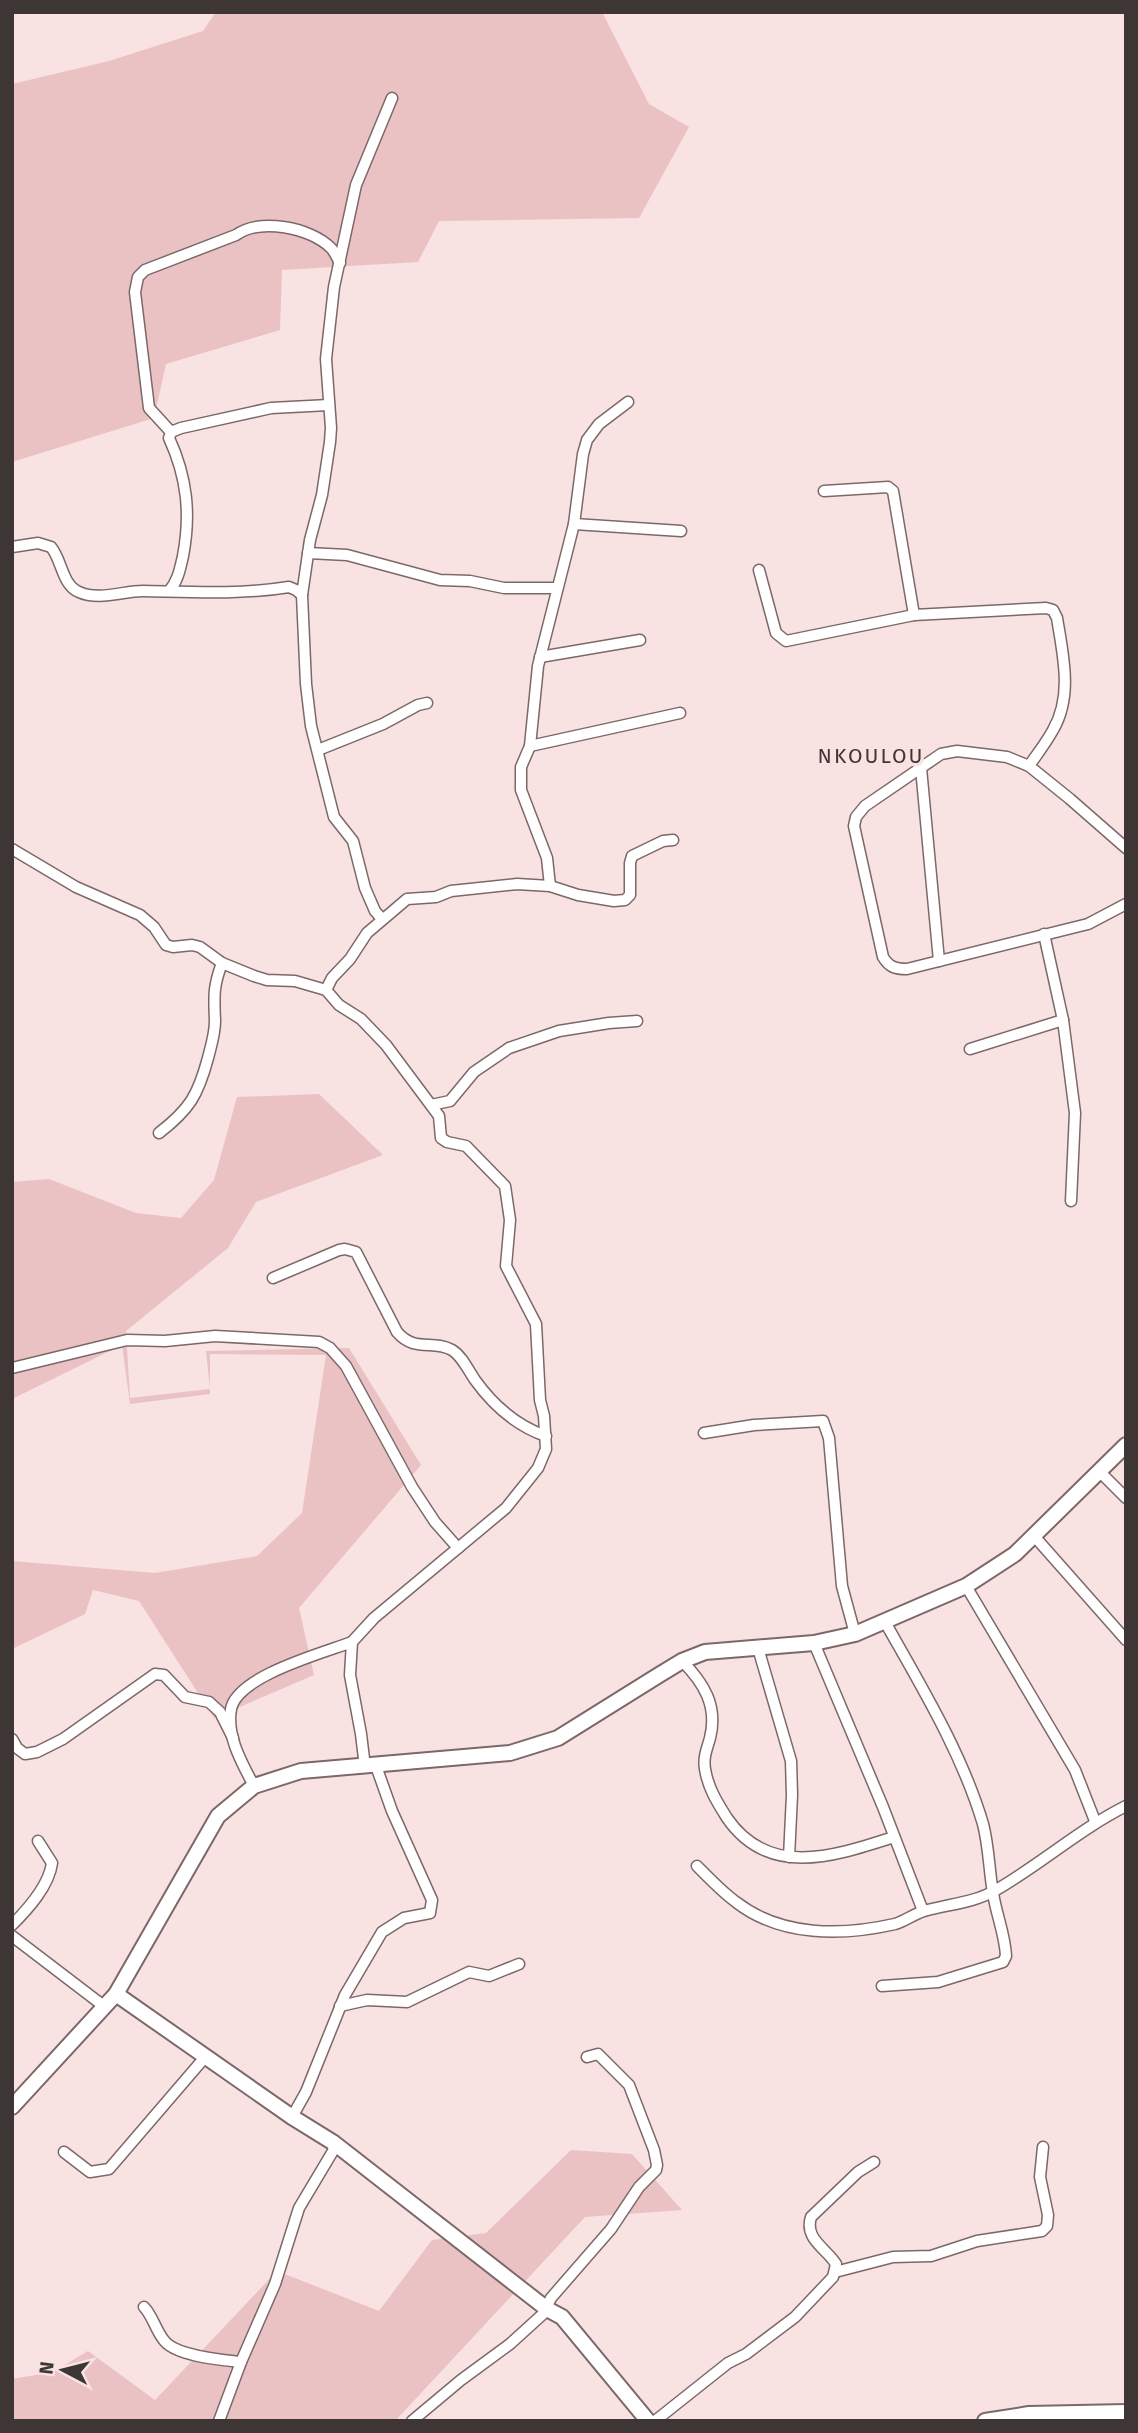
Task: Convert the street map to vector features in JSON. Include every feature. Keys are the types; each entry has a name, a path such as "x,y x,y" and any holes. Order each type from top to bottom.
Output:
{"street":[{"path":"382,919 375,911 365,888 353,841 334,817 311,726 306,684 302,595 330,442 326,359 328,328 346,226 356,186 392,97"},
{"path":"171,432 149,408 135,292 138,277 145,270 236,235 246,228 268,225 288,228 318,240 329,246 340,262"},
{"path":"550,886 547,858 521,786 521,767 530,746 540,657 574,524 587,440 599,424 628,402"},
{"path":"169,591 176,583 180,568 188,509 178,459 169,438 171,432 271,408 329,405"},
{"path":"824,491 888,487 893,491 914,615"},
{"path":"574,524 681,531"},
{"path":"12,547 37,544 51,547 70,586 80,593 219,593 289,587 302,595"},
{"path":"308,553 347,555 440,580 470,581 504,587 557,588"},
{"path":"759,570 775,633 786,641 914,615 1046,608 1053,610 1057,618 1066,673 1062,707 1055,728 1029,766"},
{"path":"540,657 640,640"},
{"path":"318,750 427,703"},
{"path":"530,746 680,713"},
{"path":"1126,848 1029,766 1007,757 957,751 941,754 865,806 856,817 854,826 883,957 888,965 896,969 907,969 1088,923 1126,904"},
{"path":"921,768 939,961"},
{"path":"326,990 332,978 367,933 401,902 415,897 436,897 451,891 501,885 550,886 578,895 614,901 625,900 631,895 632,856 673,840"},
{"path":"12,849 76,887 140,915 154,927 166,945 200,947 222,963 267,979 295,981 326,990 339,1005 361,1019 376,1033 439,1116 441,1138 466,1146 505,1185 510,1220 506,1266 536,1324 540,1400 546,1436 543,1460 517,1497 374,1618 352,1642 255,1679 238,1693 231,1707 233,1738"},
{"path":"1044,934 1063,1020 1074,1113 1071,1200"},
{"path":"159,1133 186,1110 196,1097 202,1081 214,1035 214,991 222,963"},
{"path":"970,1049 1063,1020"},
{"path":"431,1105 450,1101 474,1072 509,1048 559,1031 637,1021"},
{"path":"273,1278 339,1250 356,1252 403,1339 412,1344 446,1347 454,1351 482,1391 499,1407 524,1427 546,1436"},
{"path":"12,1368 127,1340 165,1341 215,1336 319,1342 330,1348 345,1366 412,1486 435,1522 458,1548"},
{"path":"704,1433 754,1424 823,1421 829,1438 842,1586 855,1634"},
{"path":"12,2107 117,1994 218,1816 254,1786 300,1771 510,1753 535,1747 558,1738 682,1661 705,1652 814,1643 855,1634 988,1574 1035,1537 1126,1445"},
{"path":"1099,1471 1126,1498"},
{"path":"1035,1537 1126,1640"},
{"path":"965,1586 1075,1770 1095,1821"},
{"path":"881,1986 938,1982 1003,1962 1006,1956 982,1822 932,1706 885,1622"},
{"path":"292,2117 306,2092 340,2006 382,1932 404,1918 430,1913 432,1908 432,1900 370,1766 350,1675 352,1642"},
{"path":"814,1643 923,1911"},
{"path":"758,1648 791,1761 789,1857"},
{"path":"682,1661 706,1690 712,1720 704,1759 712,1795 733,1825 751,1844 766,1852 789,1857 843,1854 894,1837"},
{"path":"12,1739 25,1754 37,1752 62,1739 155,1674 164,1675 185,1697 209,1702 220,1712 254,1786"},
{"path":"697,1866 736,1903 766,1920 807,1932 856,1930 897,1923 923,1911 961,1903 993,1892 1044,1861 1095,1821 1126,1806"},
{"path":"12,1925 51,1873 52,1863 38,1841"},
{"path":"12,1936 106,2007"},
{"path":"340,2006 367,2000 407,2002 470,1972 489,1976 519,1964"},
{"path":"117,1994 292,2117 334,2143 547,2309 562,2317 648,2421"},
{"path":"412,2421 517,2338 547,2309 551,2298 611,2229 628,2201 656,2170 654,2150 629,2085 598,2054 587,2057"},
{"path":"64,2152 90,2172 109,2169 206,2056"},
{"path":"219,2421 240,2362 275,2284 299,2208 333,2151 334,2143"},
{"path":"835,2272 893,2257 931,2256 977,2241 1042,2231 1047,2226 1048,2215 1040,2177 1043,2147"},
{"path":"656,2421 728,2363 746,2354 795,2317 833,2277 836,2264 830,2254 813,2239 809,2224 811,2217 858,2172 874,2162"},
{"path":"144,2307 163,2342 203,2357 240,2362"},
{"path":"985,2421 1029,2414 1126,2412"}],"shaded area":[{"path":"216,12 602,12 649,104 689,127 639,218 439,221 418,262 282,270 280,330 166,364 154,418 12,462 12,84 109,61 203,31"},
{"path":"319,1094 383,1155 256,1202 228,1248 126,1331 130,1398 210,1389 210,1394 130,1404 122,1345 12,1399 12,1182 49,1179 136,1213 181,1218 214,1180 237,1097"},
{"path":"349,1348 421,1465 299,1608 314,1675 214,1718 139,1601 93,1590 85,1614 12,1649 12,1561 155,1573 257,1556 302,1513 326,1355 210,1354 210,1389 206,1351"},
{"path":"571,2150 632,2154 682,2210 585,2217 395,2421 12,2421 12,2379 53,2372 88,2351 155,2400 277,2271 379,2311 432,2240 486,2233"}],"district":[{"name":"NKOULOU","path":"871,756"}]}
